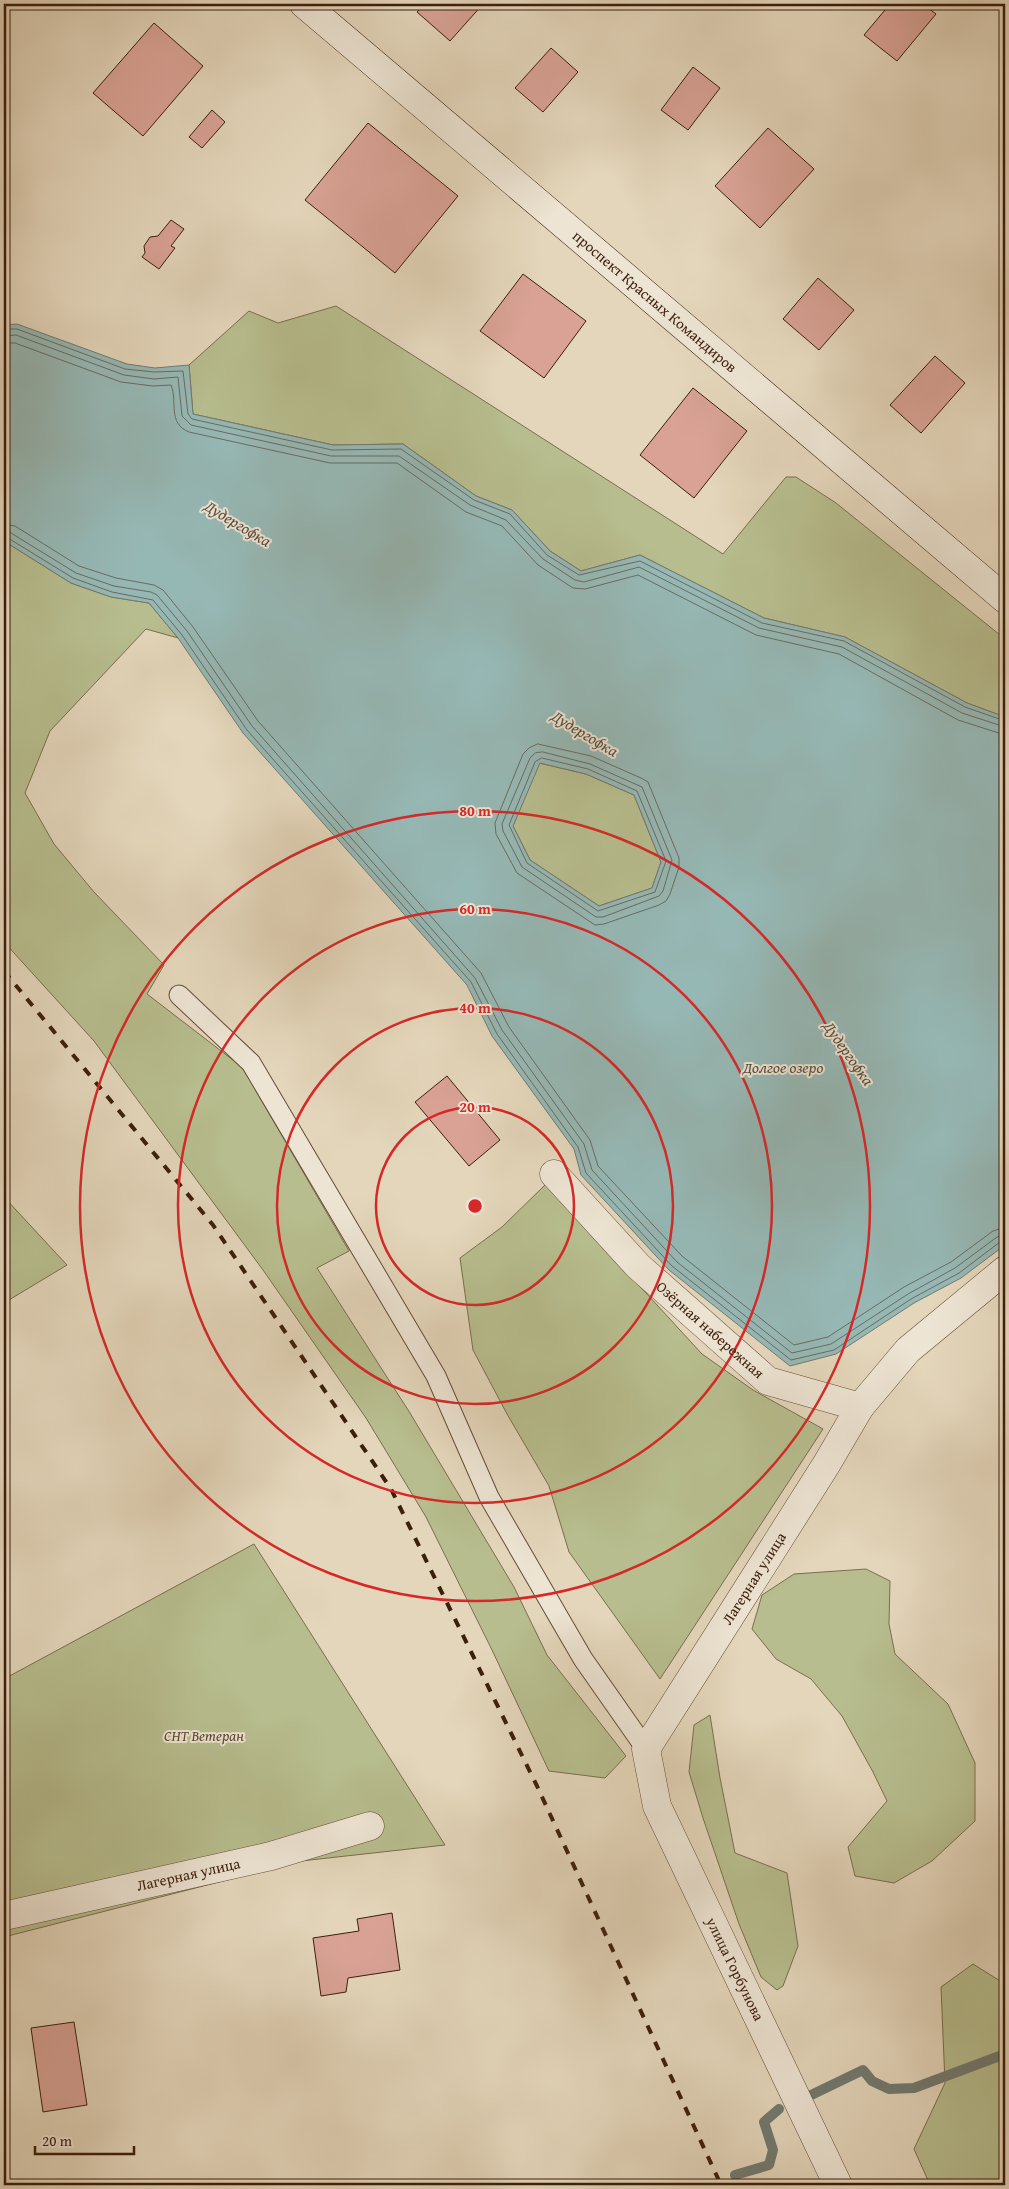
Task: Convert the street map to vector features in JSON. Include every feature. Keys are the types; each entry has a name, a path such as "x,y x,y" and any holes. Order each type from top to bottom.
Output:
{"street":[{"name":"проспект Красных Командиров","path":"304,4 1005,599"},
{"name":"Озёрная набережная","path":"554,1174 638,1266 768,1380 860,1407"},
{"path":"860,1407 908,1350 1005,1270"},
{"name":"Лагерная улица","path":"646,1749 826,1465 860,1407"},
{"name":"улица Горбунова","path":"646,1749 657,1806 838,2185"},
{"name":"Лагерная улица","path":"4,1916 271,1856 370,1826"}],"lane":[{"path":"179,995 251,1064 436,1376 494,1506 583,1659 646,1749"}],"green space":[{"path":"336,306 723,554 786,477 796,477 836,503 1005,639 1005,717 967,703 845,637 764,618 640,555 581,571 550,551 512,510 476,496 403,444 333,445 193,414 189,365 249,311 278,323"},
{"path":"4,541 71,583 111,597 149,603 178,638 146,629 50,731 25,793 54,844 94,892 164,965 147,994 242,1067 349,1251 317,1268 410,1413 514,1587 547,1655 626,1756 605,1778 549,1771 426,1517 366,1418 263,1270 94,1041 4,942"},
{"path":"539,763 586,774 634,795 661,862 652,888 599,906 530,860 513,826"},
{"path":"546,1184 702,1354 753,1390 823,1429 660,1679 569,1552 549,1486 507,1414 473,1350 460,1258 502,1227"},
{"path":"4,1197 67,1265 4,1303"},
{"name":"СНТ Ветеран","path":"254,1544 445,1845 301,1861 4,1937 4,1679"},
{"path":"866,1569 890,1581 889,1624 895,1654 948,1704 975,1763 975,1821 932,1861 894,1883 855,1876 848,1847 887,1801 842,1716 811,1679 776,1659 752,1629 762,1595 794,1574"},
{"path":"710,1715 735,1853 787,1873 798,1946 783,1986 777,1990 761,1977 739,1924 689,1772 694,1725"},
{"path":"973,1964 1005,1984 1005,2185 930,2185 914,2149 945,2083 941,1987"}],"water":[{"name":"Долгое озеро","path":"17,324 127,364 155,368 189,365 193,414 333,445 403,444 476,496 512,510 550,551 581,571 640,555 764,618 845,637 967,703 1005,717 1005,1245 961,1278 914,1303 836,1354 790,1366 669,1270 581,1175 574,1149 492,1036 467,985 243,733 178,638 149,603 111,597 71,583 4,541 4,325","holes":["540,763 586,774 634,795 661,862 652,888 599,906 530,860 513,826"]}],"building":[{"path":"57,4 67,4 63,9"},
{"path":"425,4 483,4 450,41 417,12"},
{"path":"890,4 923,4 936,14 897,61 864,35"},
{"path":"154,23 203,66 143,136 93,93"},
{"path":"551,48 578,72 543,112 515,88"},
{"path":"693,67 720,88 688,130 661,110"},
{"path":"212,110 225,122 202,148 189,137"},
{"path":"368,123 458,196 395,273 305,200"},
{"path":"768,128 814,169 760,228 715,186"},
{"path":"171,220 184,229 171,246 175,248 159,269 142,257 145,253 144,246 150,237 158,236"},
{"path":"523,274 586,321 544,378 480,331"},
{"path":"818,278 854,310 819,350 783,319"},
{"path":"935,356 965,383 921,433 890,405"},
{"path":"693,388 747,431 694,498 640,455"},
{"path":"447,1076 500,1140 469,1166 415,1102"},
{"path":"392,1913 400,1970 348,1978 346,1992 321,1996 313,1938 359,1931 357,1919"},
{"path":"74,2022 87,2105 43,2112 31,2028"}],"waterway":[{"path":"807,2097 863,2070 872,2081 889,2089 914,2088 1005,2054"},
{"path":"735,2175 769,2165 773,2150 764,2122 779,2109"}],"railway":[{"path":"4,971 213,1225 391,1489 537,1786 721,2185"}],"water label":[{"name":"Дудергофка","path":"238,523"},
{"name":"Дудергофка","path":"585,733"},
{"name":"Дудергофка","path":"849,1053"}]}
